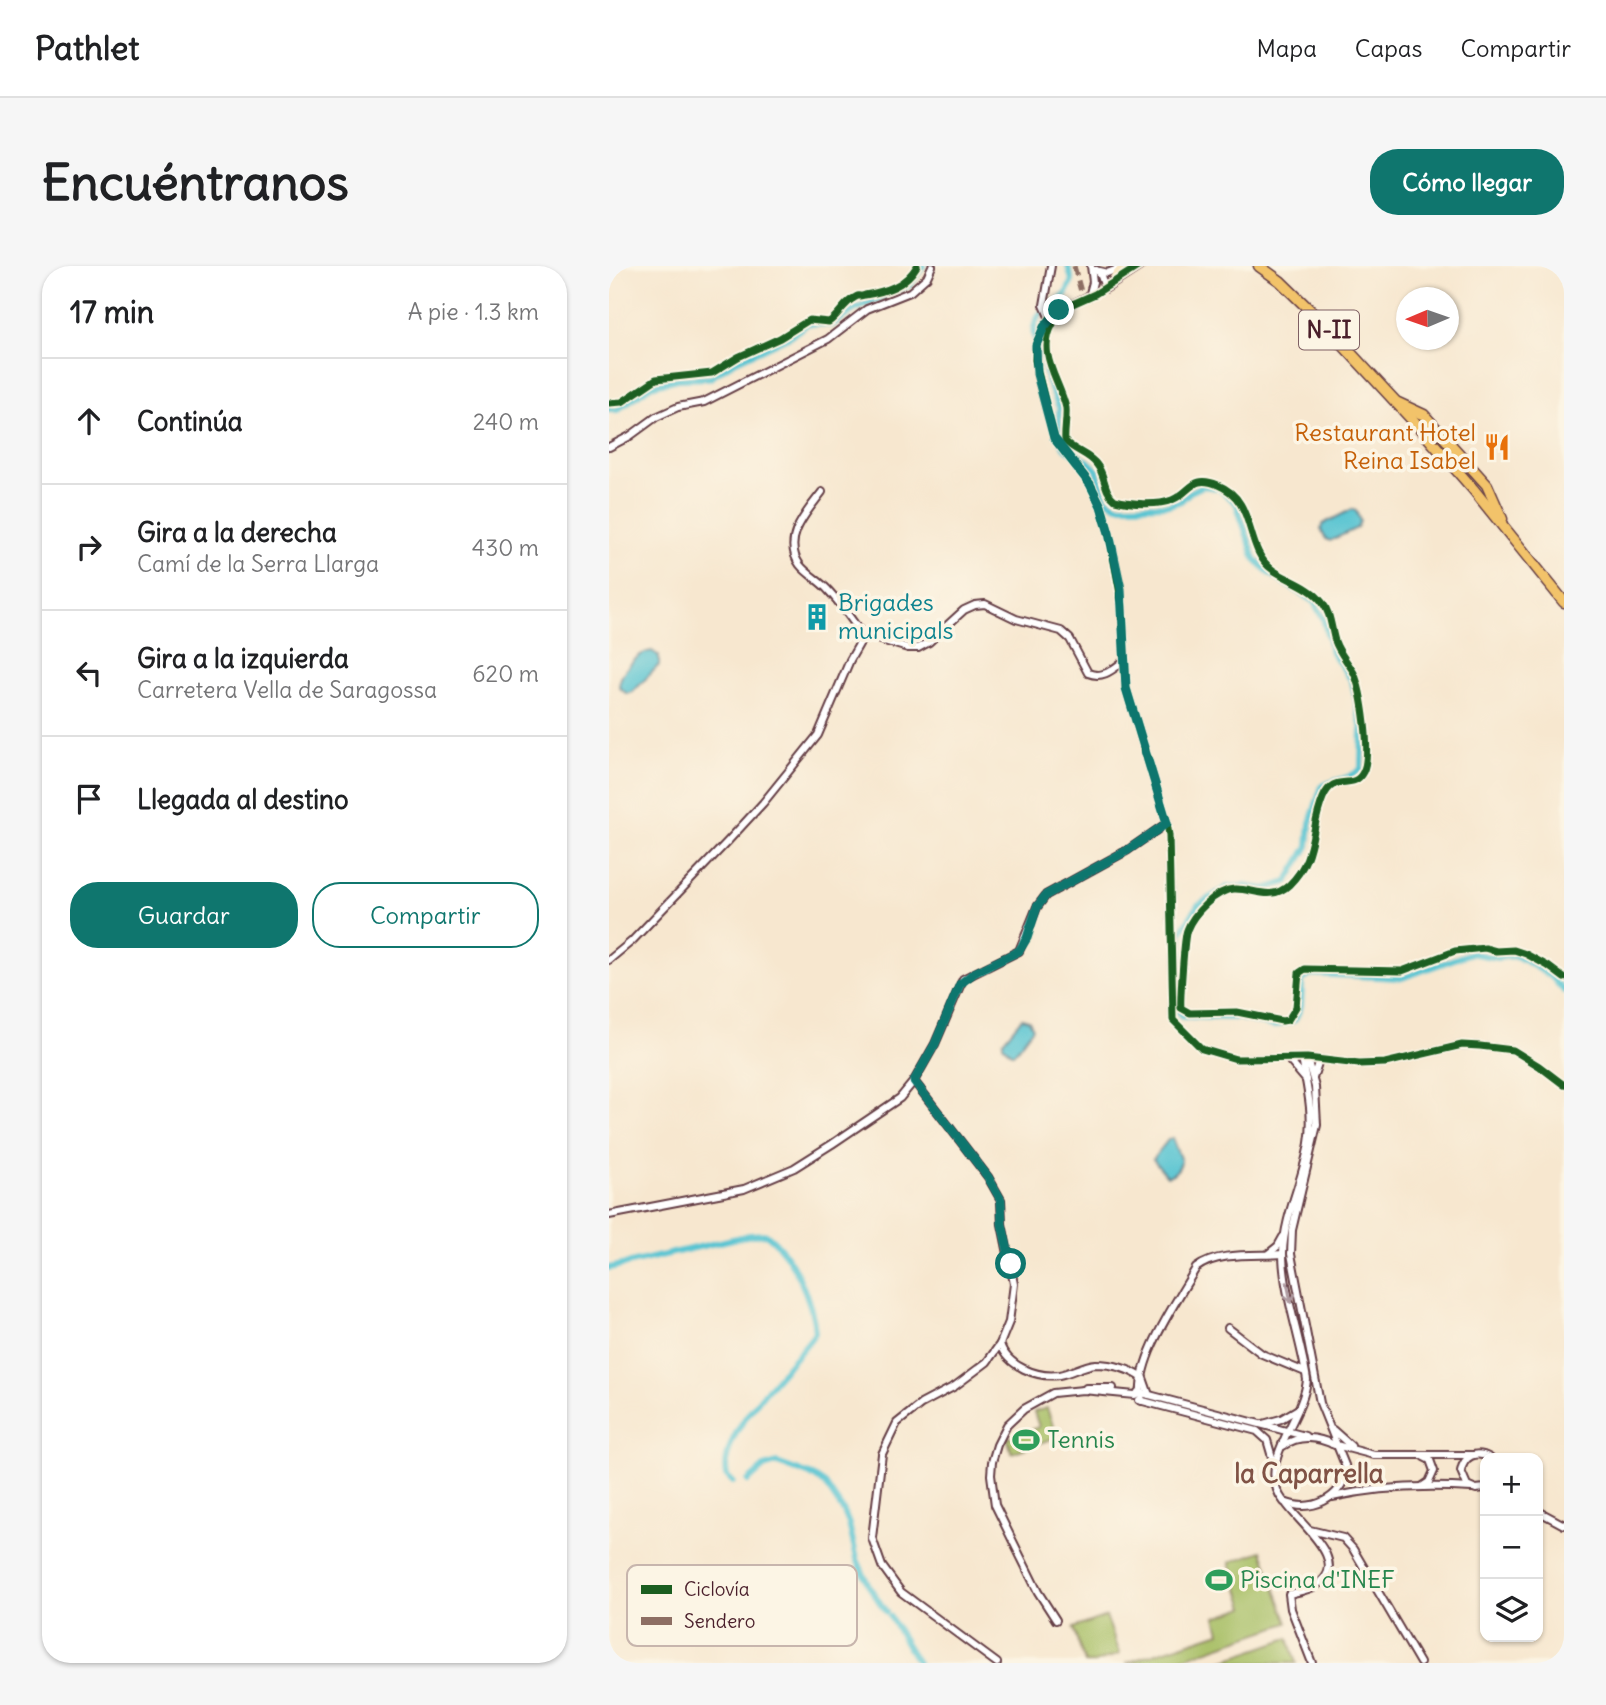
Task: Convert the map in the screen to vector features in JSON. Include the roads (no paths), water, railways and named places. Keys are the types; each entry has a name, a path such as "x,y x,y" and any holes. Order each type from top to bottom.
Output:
{"main road":[{"name":"N-II","path":"1259,266 1280,281 1310,310 1394,401 1473,489 1564,602"}],"street":[{"path":"609,447 656,417 678,407 704,402 828,339 867,309 910,292 927,277 932,266"},
{"path":"1050,319 1044,305 1051,266"},
{"path":"1105,288 1125,266"},
{"path":"1093,270 1107,272 1125,266"},
{"path":"1139,266 1089,297 1059,310 1050,319 1036,345 1037,374 1054,438 1085,476 1101,506 1115,557 1121,589 1126,688 1167,823 1171,855 1173,1020 1189,1039 1202,1049 1236,1059 1305,1058 1359,1064 1385,1063 1462,1045 1480,1046 1513,1051 1564,1085"},
{"path":"1089,297 1093,270"},
{"path":"1093,270 1101,276 1105,288"},
{"path":"822,492 802,518 795,534 794,550 800,565 831,593 865,638"},
{"path":"609,960 632,941 728,841 818,734 862,639 871,637 908,648 918,648 929,642 964,610 985,604 1020,620 1061,631 1070,639 1088,673 1098,676 1106,674 1124,661"},
{"path":"609,1215 744,1189 794,1168 899,1098 914,1081 935,1044 964,979 1019,951 1027,938 1037,907 1046,895 1128,850 1167,823"},
{"path":"1288,1058 1310,1080"},
{"path":"1305,1058 1318,1109 1317,1125 1298,1200 1291,1254 1320,1402 1347,1470 1340,1490 1330,1498"},
{"path":"1312,1663 1291,1609 1289,1594 1314,1587 1323,1580 1328,1571 1328,1559 1324,1548 1284,1502 1273,1482 1274,1464 1306,1389 1283,1254 1286,1231 1309,1145 1310,1080 1319,1060"},
{"path":"914,1081 988,1177 1001,1200 1002,1224 1014,1284 1009,1322 1000,1344 987,1362 955,1386 921,1404 897,1423 882,1454 872,1538 882,1566 901,1592 997,1663"},
{"path":"1266,1255 1278,1246 1286,1231"},
{"path":"1283,1254 1291,1239"},
{"path":"1142,1401 1140,1392 1150,1348 1196,1269 1218,1257 1283,1254"},
{"path":"1283,1254 1294,1271"},
{"path":"1266,1255 1279,1262 1285,1272"},
{"path":"1228,1328 1262,1354 1305,1372"},
{"path":"1000,1344 1003,1352 1015,1365 1051,1376 1094,1364 1124,1367 1143,1378 1149,1395"},
{"path":"1130,1390 1143,1378"},
{"path":"1056,1620 1038,1592 995,1505 992,1462 1007,1426 1024,1409 1053,1393 1098,1387 1130,1390 1374,1455 1480,1455"},
{"path":"1083,1390 1135,1395 1140,1392"},
{"path":"1107,1392 1257,1431 1266,1440 1274,1464"},
{"path":"1262,1424 1281,1419 1300,1408"},
{"path":"1330,1428 1352,1448"},
{"path":"1281,1447 1305,1436"},
{"path":"1472,1488 1464,1482 1461,1471 1464,1461 1473,1455"},
{"path":"1421,1487 1429,1482 1434,1471 1430,1460 1422,1456"},
{"path":"1297,1517 1307,1507 1350,1493 1421,1487 1480,1489"},
{"path":"1284,1502 1307,1507"},
{"path":"1543,1514 1564,1525"},
{"path":"1308,1529 1343,1538 1353,1549 1420,1663"}],"water":[{"path":"1352,509 1356,511 1360,521 1357,528 1330,541 1326,539 1321,530 1323,524"},
{"path":"652,651 659,656 659,665 633,692 627,694 619,687 622,676 635,659"},
{"path":"1022,1018 1029,1020 1033,1028 1014,1053 1011,1053 1003,1045 1003,1041"},
{"path":"1172,1138 1181,1161 1176,1171 1167,1176 1153,1159"}],"waterway":[{"path":"609,409 616,411 650,386 677,379 710,378 732,363 792,335 808,323 832,325 854,310 910,285 923,266"},
{"path":"1048,310 1065,295 1072,281 1068,266"},
{"path":"1035,339 1035,324 1043,312"},
{"path":"1041,347 1048,382 1059,407 1059,434 1064,447 1088,461 1097,470 1105,498 1117,506 1169,505 1181,501 1190,492 1203,486 1218,488 1236,503 1255,559 1269,573 1314,602 1323,618 1332,652 1352,681 1362,730 1361,769 1322,786 1310,823 1308,846 1287,882 1265,889 1227,887 1198,905 1180,934 1181,956 1176,1008 1182,1017 1239,1018 1274,1026 1295,1020 1301,1006 1302,981 1310,974 1402,978 1471,953 1497,958 1516,956 1551,976 1564,991"},
{"path":"609,1268 750,1235 766,1234 792,1265 810,1306 815,1333 758,1401 733,1439 727,1458 727,1476 733,1482"},
{"path":"748,1481 764,1467 777,1463 813,1476 825,1484 844,1512 857,1559 869,1586 886,1612"},
{"path":"890,1617 918,1663"}],"place":[{"name":"Restaurant Hotel Reina Isabel","path":"1497,447"},
{"name":"Brigades municipals","path":"817,617"},
{"name":"Tennis","path":"1026,1440"},
{"name":"Piscina d'INEF","path":"1219,1580"}],"district":[{"name":"la Caparrella","path":"1309,1474"}]}
